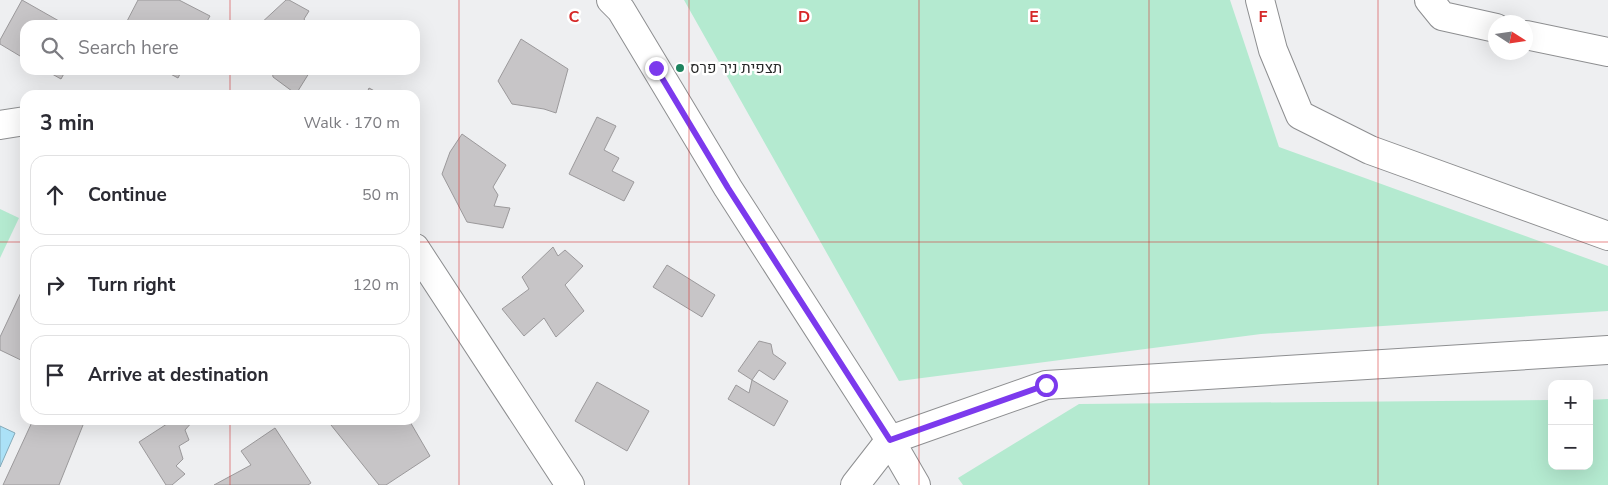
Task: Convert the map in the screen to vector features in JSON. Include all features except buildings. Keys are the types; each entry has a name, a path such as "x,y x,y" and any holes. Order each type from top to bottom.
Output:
{"street":[{"path":"611,0 621,10 728,188 890,440 916,485"},
{"path":"1260,0 1273,50 1300,115 1370,150 1608,236"},
{"path":"1429,0 1442,16 1488,26"},
{"path":"1533,36 1608,52"},
{"path":"0,125 20,122"},
{"path":"420,255 570,485"},
{"path":"855,485 890,440 1046,385 1608,350"}],"green space":[{"path":"684,0 1230,0 1279,147 1608,266 1608,311 1261,334 899,381"},
{"path":"0,209 19,218 0,258"},
{"path":"1608,399 1608,485 963,485 958,478 1079,404 1548,400 1548,470 1593,470 1593,400"}],"water":[{"path":"0,426 15,433 0,467"}],"place":[{"name":"תצפית ניר פרס","path":"680,68"}],"route":[{"path":"656,68 728,188 890,440 1046,385"}]}
